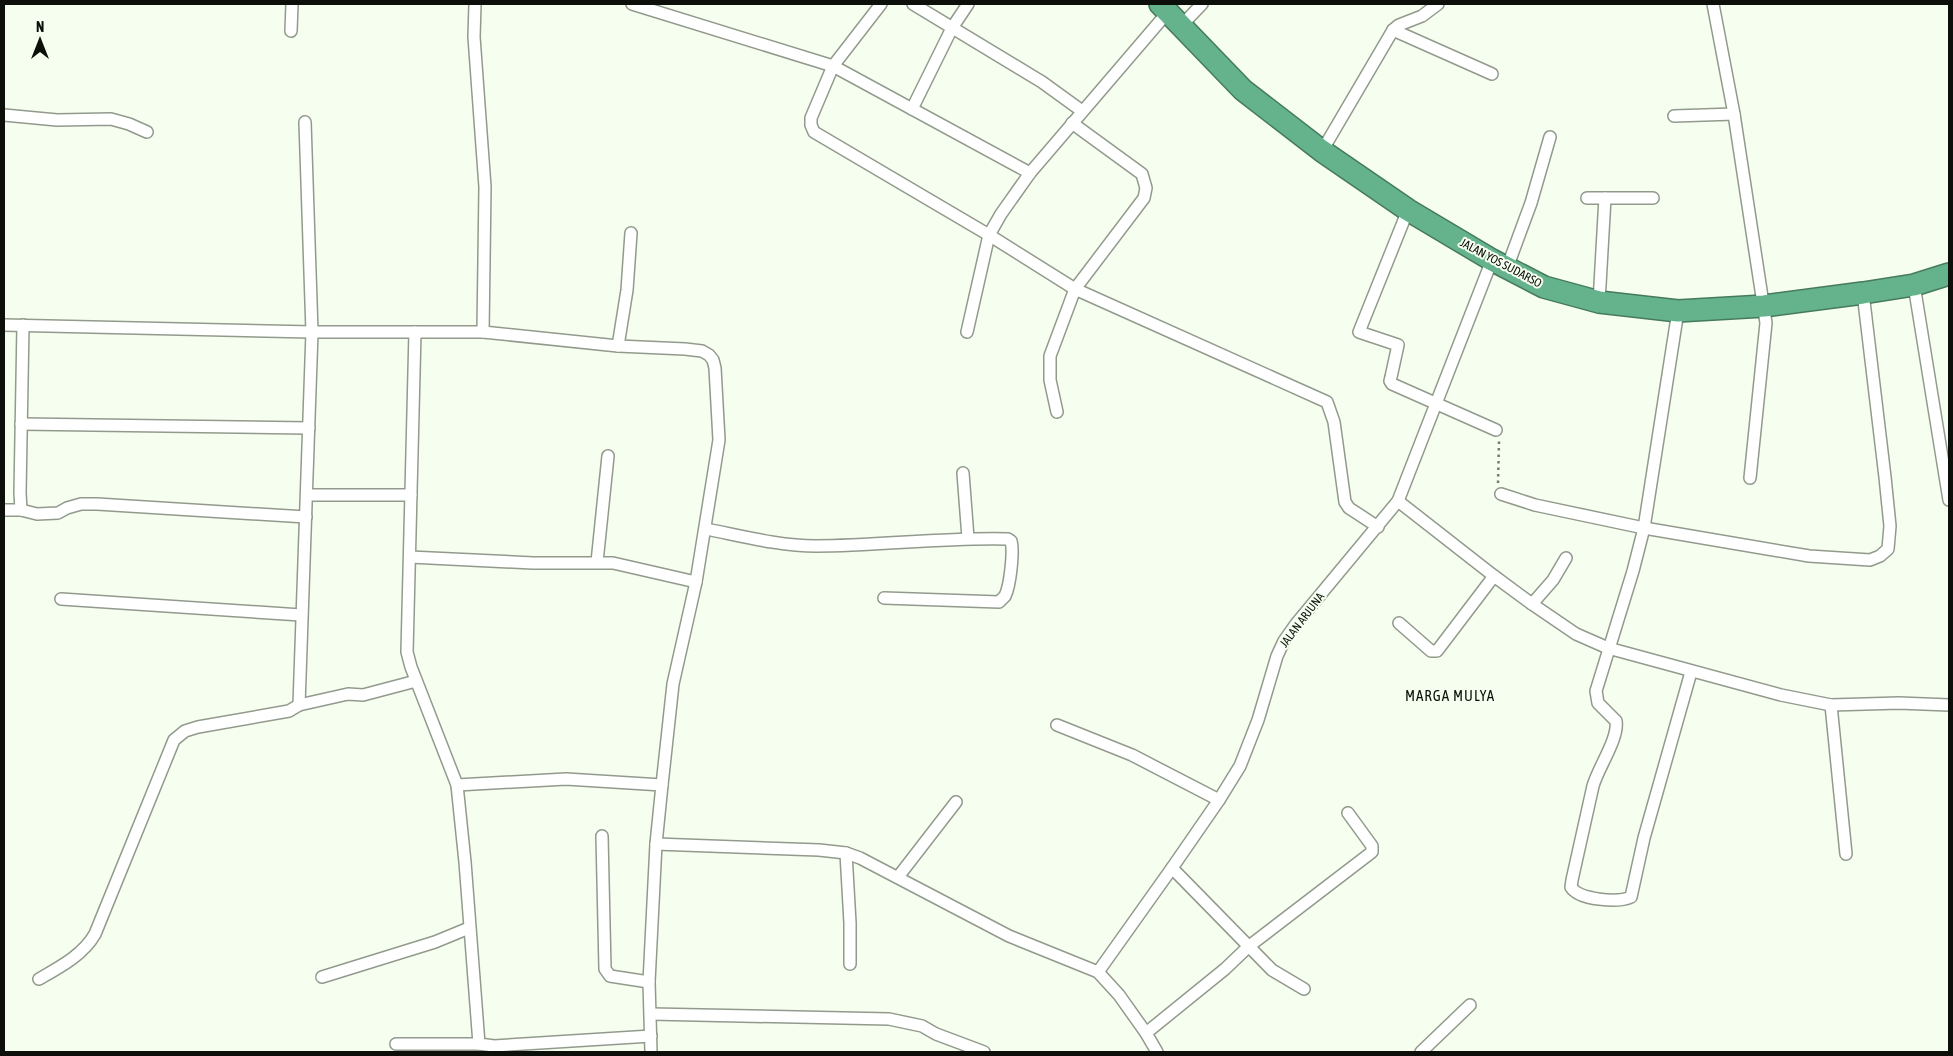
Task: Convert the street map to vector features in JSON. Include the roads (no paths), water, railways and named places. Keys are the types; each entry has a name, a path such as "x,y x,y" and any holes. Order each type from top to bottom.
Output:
{"highway":[{"name":"JALAN YOS SUDARSO","path":"1169,14 1243,90 1322,151 1408,210 1500,264 1544,287 1599,302 1678,312 1764,306 1863,293 1914,284 1949,274"}],"street":[{"path":"291,31 292,4"},
{"path":"475,4 474,37 485,187 483,332"},
{"path":"634,4 833,66 1030,173"},
{"path":"881,4 833,66 811,118 814,132 989,235 1075,289 1328,402 1334,422 1345,502 1349,508 1378,527"},
{"path":"913,4 1042,82 1082,111"},
{"path":"912,109 952,28 968,4"},
{"path":"967,332 989,235 1001,214 1030,173 1082,111 1169,14 1202,4"},
{"path":"1322,151 1393,30 1399,25 1422,16 1438,4"},
{"path":"1713,4 1734,114 1764,306 1766,331 1750,478"},
{"path":"1393,30 1492,74"},
{"path":"1674,116 1734,114"},
{"path":"4,115 57,120 111,119 147,132"},
{"path":"300,705 312,332 305,122"},
{"path":"1057,412 1050,380 1050,356 1075,289 1144,198 1146,188 1142,174 1072,123"},
{"name":"JALAN ARJUNA","path":"1098,972 1219,800 1240,766 1250,743 1269,677 1284,641 1398,500 1436,404 1500,264 1531,203 1550,137"},
{"path":"1587,198 1653,198"},
{"path":"1599,302 1605,198"},
{"path":"1408,210 1359,332 1398,346 1390,381 1436,404 1496,430"},
{"path":"618,346 626,298 631,233"},
{"path":"1914,284 1949,500"},
{"path":"1501,494 1535,505 1644,528 1809,556 1870,560 1880,556 1888,549 1890,526 1863,293"},
{"path":"1678,312 1644,528 1633,571 1596,691 1598,703 1616,721 1617,731 1592,786 1572,880 1571,887 1574,891 1586,896 1619,900 1631,897 1644,838 1691,672"},
{"path":"4,324 312,332 483,332 618,346 685,349 702,351 709,355 713,360 719,440 706,529 673,684 656,844 649,982 651,1052"},
{"path":"21,510 23,325"},
{"path":"415,332 407,652 408,660 457,785 479,1044"},
{"path":"21,424 309,428"},
{"path":"597,562 608,456"},
{"path":"963,472 968,538"},
{"path":"307,495 411,495"},
{"path":"1398,500 1532,604 1576,634 1608,648 1691,672 1781,695 1831,705 1899,703 1949,705"},
{"path":"4,510 21,510 37,514 58,514 67,508 81,504 97,504 306,517"},
{"path":"706,529 785,543 814,546 968,538 1008,539 1011,541 1012,552 1008,587 1005,596 999,602 884,598"},
{"path":"410,557 533,563 597,562 632,566 696,582"},
{"path":"1532,604 1554,580 1566,558"},
{"path":"1400,623 1431,651 1437,651 1494,576"},
{"path":"61,599 302,615"},
{"path":"39,978 67,963 89,943 95,934 174,740 185,731 289,711 300,705 348,694 362,695 416,681"},
{"path":"1831,705 1846,854"},
{"path":"1057,725 1132,755 1219,800"},
{"path":"457,785 566,779 662,785"},
{"path":"898,877 956,802"},
{"path":"1146,1033 1225,969 1248,947 1372,852 1372,846 1348,813"},
{"path":"602,836 605,969 610,976 649,982"},
{"path":"656,844 846,853 860,858 1009,936 1098,972 1118,995 1158,1052"},
{"path":"846,853 850,964"},
{"path":"1172,868 1272,970 1304,989"},
{"path":"322,978 435,942 469,928"},
{"path":"1421,1052 1470,1005"},
{"path":"651,1014 889,1019 922,1026 936,1034 984,1052"},
{"path":"396,1044 479,1044 494,1046 651,1036"}],"district":[{"name":"MARGA MULYA","path":"1450,696"}]}
